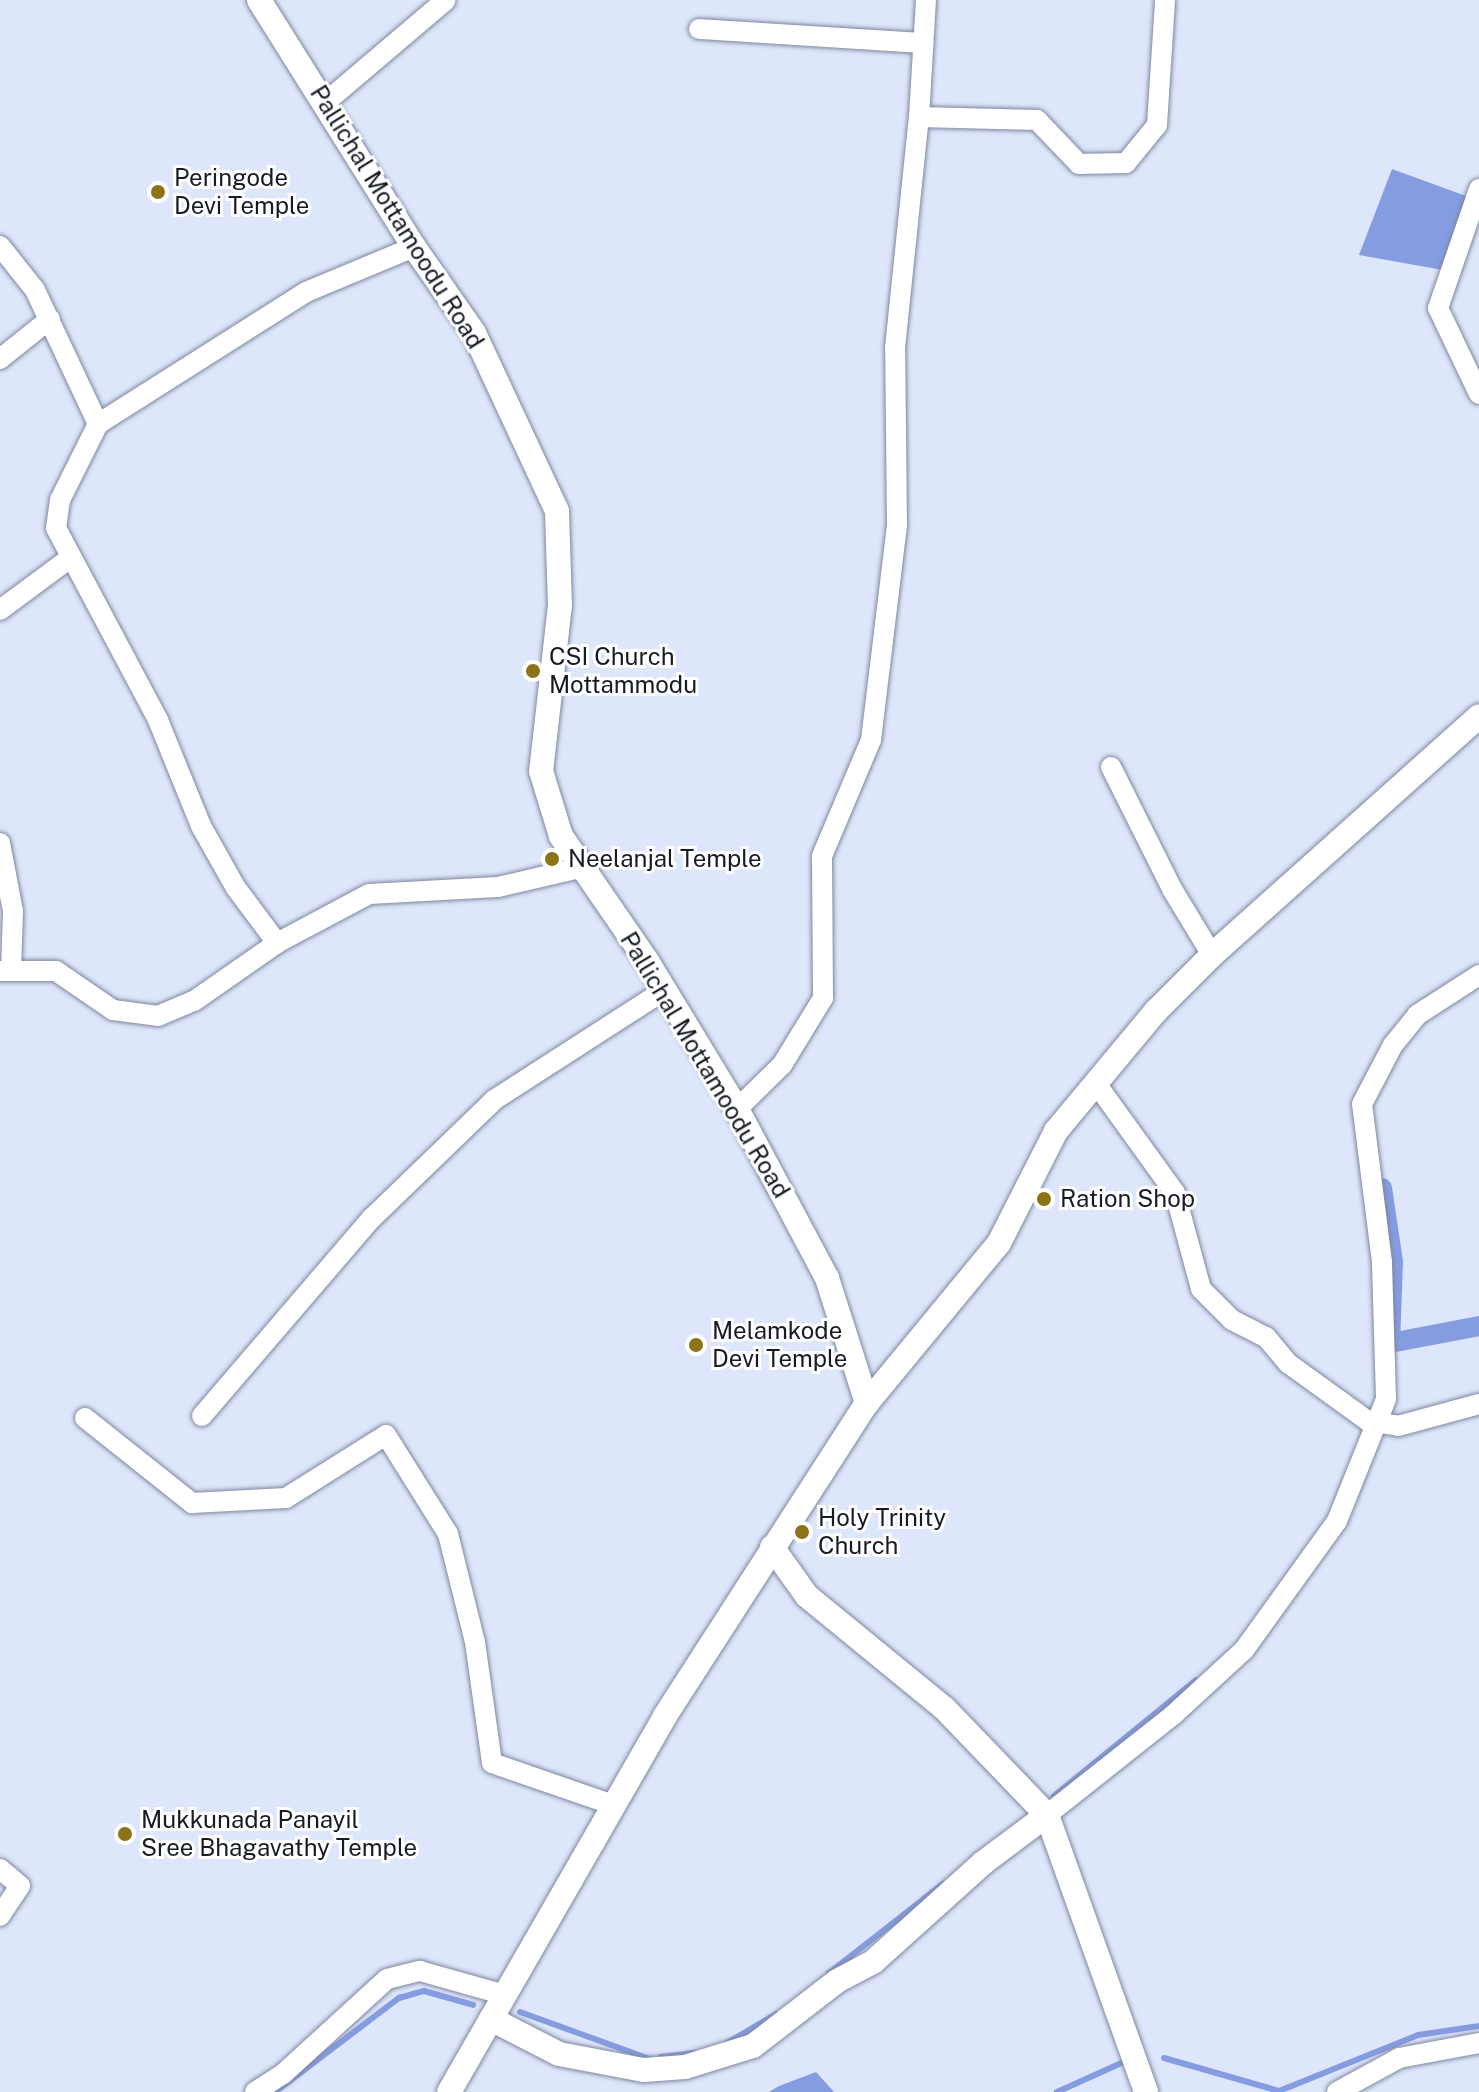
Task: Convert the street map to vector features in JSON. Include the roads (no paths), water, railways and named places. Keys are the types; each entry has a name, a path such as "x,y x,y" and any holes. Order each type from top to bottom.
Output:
{"street":[{"name":"Pallichal Mottamoodu Road","path":"259,0 326,102 414,247 474,333 557,511 560,605 541,771 561,836 665,990 737,1109 827,1278 867,1403"},
{"path":"326,102 446,0"},
{"path":"737,1109 782,1065 823,998 822,856 871,740 897,525 895,348 919,117 926,0"},
{"path":"919,117 1037,120 1079,164 1126,163 1157,125 1165,0"},
{"path":"699,29 924,43"},
{"path":"1479,189 1438,308 1479,394"},
{"path":"0,246 35,290 98,424"},
{"path":"277,943 236,888 201,826 158,720 56,528 60,500 98,424 306,292 414,247"},
{"path":"0,359 50,319"},
{"path":"0,610 70,558"},
{"path":"449,2092 613,1805 772,1547 867,1403 999,1243 1056,1131 1095,1082 1212,955 1479,716"},
{"path":"1111,767 1172,889 1212,955"},
{"path":"0,843 13,911 6,970 56,971 113,1010 158,1016 194,1001 277,943 369,894 498,887 580,868"},
{"path":"491,2019 559,2054 644,2070 685,2067 753,2046 837,1981 873,1962 983,1863 1173,1715 1244,1650 1337,1521 1386,1399 1382,1262 1362,1104 1393,1045 1417,1015 1479,975"},
{"path":"202,1416 372,1218 494,1100 665,990"},
{"path":"1095,1082 1175,1193 1201,1289 1208,1300 1232,1320 1266,1337 1289,1364 1335,1400 1378,1423 1398,1426 1479,1404"},
{"path":"85,1418 192,1503 286,1498 386,1435 448,1534 475,1642 492,1763 613,1805"},
{"path":"772,1547 807,1596 945,1709 1047,1815 1146,2092"},
{"path":"0,1869 20,1886 0,1916"},
{"path":"255,2092 283,2074 387,1979 420,1971 505,1995"},
{"path":"1337,2092 1399,2058 1479,2043"}],"water":[{"path":"1392,169 1477,200 1443,270 1359,255"},
{"path":"816,2072 834,2092 769,2092 779,2086"}],"waterway":[{"path":"1382,1188 1393,1262 1390,1343 1479,1326"},
{"path":"1054,1796 1196,1680"},
{"path":"829,1973 943,1884"},
{"path":"275,2092 399,1998 424,1991 473,2005"},
{"path":"520,2012 650,2059"},
{"path":"727,2043 776,2014"},
{"path":"1164,2058 1279,2091 1418,2035 1479,2026"},
{"path":"661,2057 694,2053"},
{"path":"1057,2092 1126,2061"}],"place":[{"name":"Peringode Devi Temple","path":"158,192"},
{"name":"CSI Church Mottammodu","path":"533,671"},
{"name":"Neelanjal Temple","path":"552,859"},
{"name":"Ration Shop","path":"1044,1199"},
{"name":"Melamkode Devi Temple","path":"696,1345"},
{"name":"Holy Trinity Church","path":"802,1532"},
{"name":"Mukkunada Panayil Sree Bhagavathy Temple","path":"125,1834"}]}
